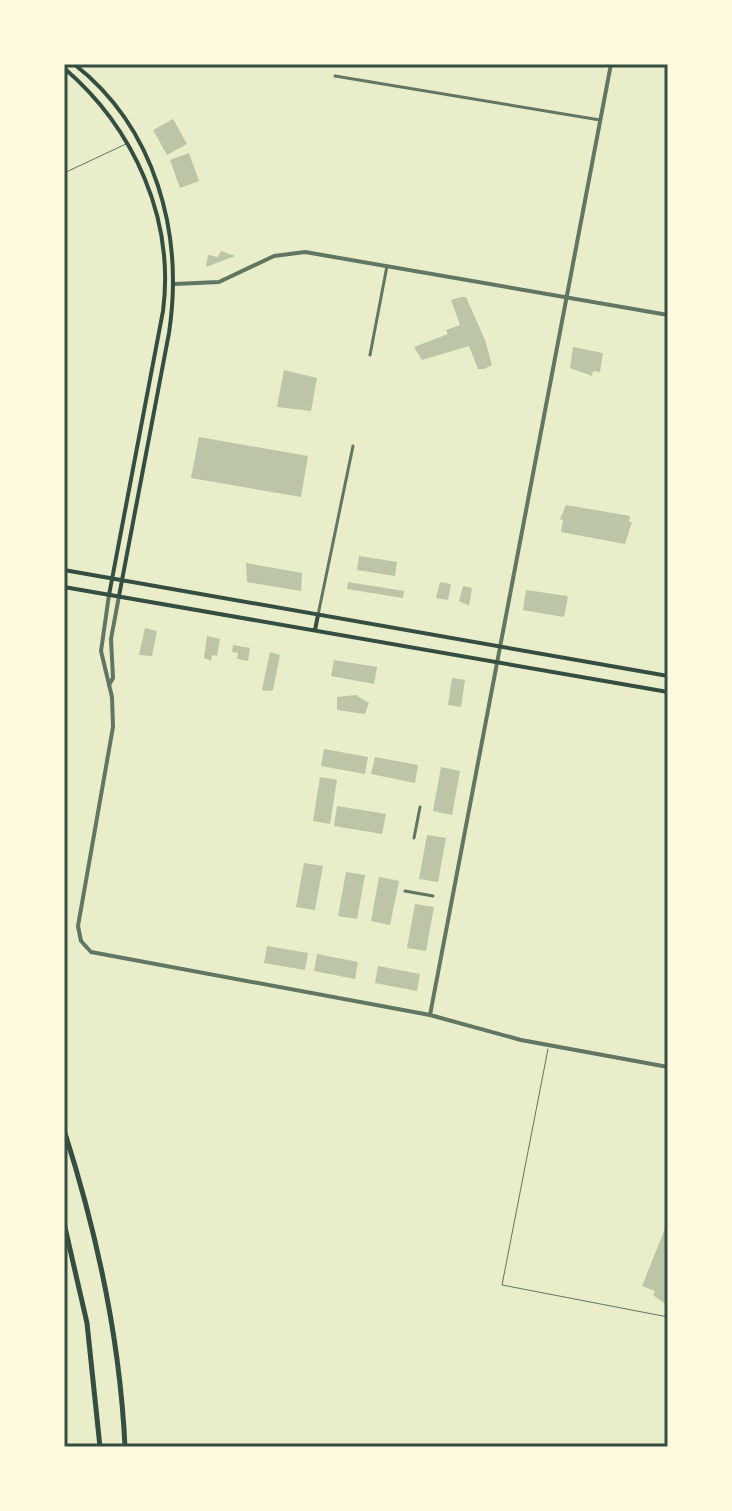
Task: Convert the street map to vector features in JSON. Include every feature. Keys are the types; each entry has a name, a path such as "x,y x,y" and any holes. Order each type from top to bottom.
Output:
{"highway":[{"path":"64,1130 86,1198 102,1269 125,1447"},
{"path":"64,1223 87,1323 100,1447"}],"main road":[{"path":"74,64 115,106 149,162 167,212 175,284 169,333 119,596"},
{"path":"64,68 105,108 128,143 155,205 165,284 153,365 109,595"},
{"path":"165,284 175,284"},
{"path":"64,570 668,676"},
{"path":"64,587 668,692"},
{"path":"315,630 318,615"}],"street":[{"path":"430,1015 611,64"},
{"path":"335,76 601,120"},
{"path":"175,284 219,282 265,260 297,252 668,315"},
{"path":"370,355 387,266"},
{"path":"318,615 353,446"},
{"path":"109,595 101,651 105,680 109,685 113,727 78,922 83,945 95,954 430,1015 548,1046 668,1067"},
{"path":"109,685 113,678 111,639 119,596"},
{"path":"414,838 420,807"},
{"path":"405,891 433,896"}],"lane":[{"path":"64,173 128,143"},
{"path":"548,1046 502,1285 668,1317"}],"building":[{"path":"173,119 187,144 167,155 153,130"},
{"path":"189,153 199,181 180,188 170,160"},
{"path":"221,251 235,256 206,267 208,255 218,257"},
{"path":"466,297 485,340 492,365 484,369 478,369 469,346 422,360 414,347 448,334 446,330 460,325 451,300"},
{"path":"573,347 603,353 600,372 593,371 592,376 570,368"},
{"path":"284,370 317,378 311,411 277,407"},
{"path":"199,437 308,456 301,497 191,478"},
{"path":"566,505 630,516 629,522 632,522 625,544 561,532 563,520 560,519"},
{"path":"359,556 397,562 395,576 357,570"},
{"path":"246,563 302,573 301,591 247,582"},
{"path":"348,582 404,591 403,598 347,589"},
{"path":"440,582 451,584 448,600 436,598"},
{"path":"463,586 472,588 469,606 459,601"},
{"path":"526,590 568,596 564,617 523,610"},
{"path":"145,628 157,631 152,656 139,655"},
{"path":"207,636 220,639 217,656 212,655 211,661 204,658"},
{"path":"233,645 250,648 248,661 237,659 238,653 232,652"},
{"path":"270,652 280,655 273,690 267,691 262,690"},
{"path":"334,660 377,667 374,684 331,676"},
{"path":"452,678 465,680 461,707 448,705"},
{"path":"356,695 369,703 365,714 337,710 337,697"},
{"path":"324,749 368,757 365,774 321,766"},
{"path":"375,757 418,765 415,783 371,774"},
{"path":"441,767 460,771 452,815 433,811"},
{"path":"320,777 337,780 330,824 313,821"},
{"path":"337,806 386,814 382,834 334,826"},
{"path":"427,835 446,838 438,882 419,879"},
{"path":"304,863 323,866 315,910 296,907"},
{"path":"346,872 365,875 357,919 338,916"},
{"path":"379,877 399,881 390,925 371,921"},
{"path":"415,904 434,907 426,951 407,948"},
{"path":"267,946 308,953 305,970 264,963"},
{"path":"317,954 358,962 355,979 314,971"},
{"path":"378,966 420,974 417,991 375,983"},
{"path":"668,1221 668,1306 653,1295 655,1291 642,1286"}]}
